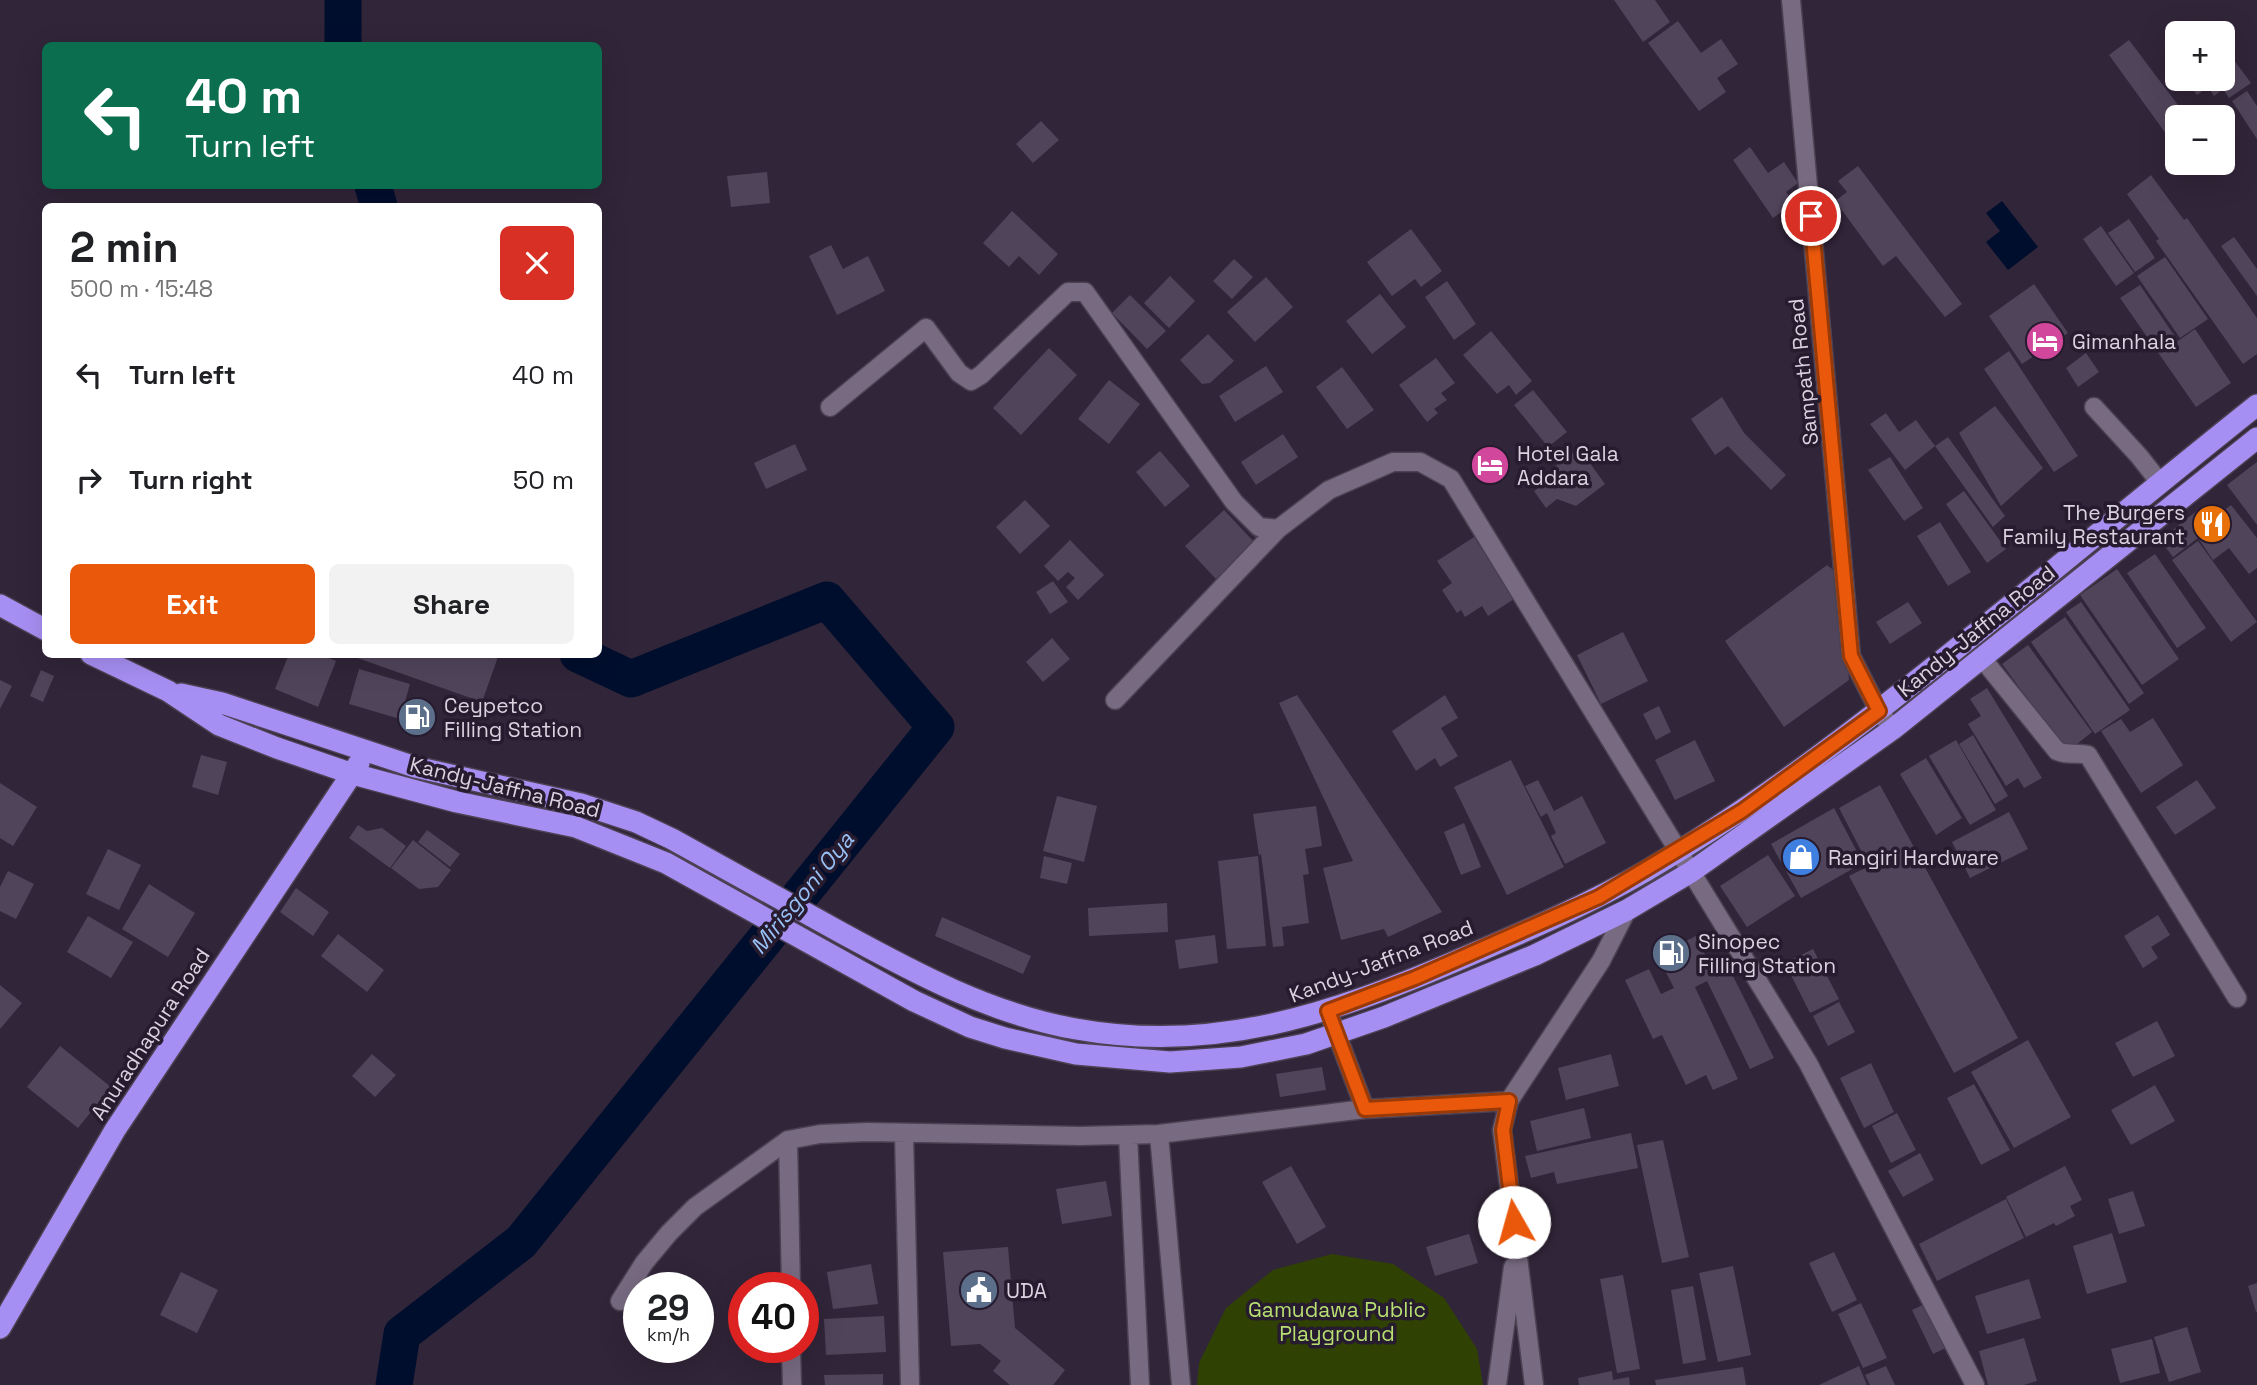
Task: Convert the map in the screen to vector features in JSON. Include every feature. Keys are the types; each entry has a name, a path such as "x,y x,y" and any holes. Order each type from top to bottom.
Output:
{"highway":[{"name":"Kandy-Jaffna Road","path":"169,691 222,703 364,752 427,770 593,807 636,822 924,977 1017,1015 1110,1034 1204,1036 1273,1026 1328,1011 1415,978 1599,897 1680,850 1786,781 1879,711 2257,405"},
{"name":"Kandy-Jaffna Road","path":"169,691 219,725 353,774 457,802 576,827 666,863 943,1015 971,1027 1044,1048 1087,1055 1170,1062 1241,1057 1337,1035 1535,955 1627,910 1691,872 1893,729 2257,438"},
{"path":"0,605 42,628"},
{"path":"99,658 169,691"},
{"name":"Anuradhapura Road","path":"0,1328 116,1130 283,875 353,774 364,752"}],"street":[{"name":"Sampath Road","path":"1791,0 1851,656 1879,711 1893,729"},
{"path":"830,407 926,328 958,373 971,381 981,375 1068,292 1084,292 1234,502 1259,527 1279,529"},
{"path":"2094,407 2161,484"},
{"path":"2204,447 2220,468"},
{"path":"1115,700 1279,529 1329,490 1393,462 1420,463 1451,479 1808,1063 1975,1385"},
{"path":"1981,657 2057,751 2065,755 2079,752 2088,755 2237,998"},
{"path":"1534,1385 1503,1130 1509,1101 1601,961 1627,910"},
{"path":"1328,1011 1365,1109"},
{"path":"620,1301 644,1263 695,1207 788,1140 820,1134 868,1132 904,1135 1128,1135 1365,1109 1509,1101"},
{"path":"1159,1133 1181,1385"},
{"path":"904,1135 910,1385"},
{"path":"1128,1135 1140,1385"},
{"path":"788,1140 790,1272"},
{"path":"1497,1385 1516,1244"},
{"path":"791,1363 792,1385"}],"green space":[{"name":"Gamudawa Public Playground","path":"1332,1254 1393,1264 1444,1298 1477,1349 1483,1385 1197,1385 1199,1363 1226,1308 1273,1270"}],"water":[{"path":"2002,201 2038,247 2008,270 1986,242 2000,231 1986,213"}],"building":[{"path":"1614,0 1655,0 1670,22 1643,42"},
{"path":"1678,21 1701,53 1721,39 1738,64 1717,78 1726,92 1699,111 1648,43"},
{"path":"2129,40 2178,105 2165,105 2165,132 2109,55"},
{"path":"2235,61 2251,83 2229,98 2224,91 2235,91"},
{"path":"2247,91 2257,106 2257,139 2235,105 2232,101"},
{"path":"1041,121 1059,140 1033,163 1016,144"},
{"path":"1750,147 1768,173 1784,162 1798,183 1786,192 1794,203 1773,218 1733,160"},
{"path":"1858,166 1962,304 1945,317 1896,256 1883,266 1835,201 1847,192 1838,181"},
{"path":"767,172 770,203 731,207 727,176"},
{"path":"2151,175 2184,220 2187,218 2257,318 2257,354 2243,364 2156,241 2159,239 2127,194"},
{"path":"1012,211 1058,254 1039,275 1019,256 1009,267 983,243"},
{"path":"2129,219 2155,258 2135,272 2108,233"},
{"path":"2101,226 2134,273 2116,286 2083,239"},
{"path":"1411,229 1442,271 1421,287 1415,279 1392,296 1367,262"},
{"path":"2234,237 2257,269 2257,296 2221,246"},
{"path":"831,245 843,269 868,256 885,291 837,315 809,256"},
{"path":"2165,257 2208,319 2180,338 2137,276"},
{"path":"1234,259 1253,277 1232,299 1213,281"},
{"path":"1170,276 1195,301 1169,328 1144,303"},
{"path":"1266,277 1293,307 1255,342 1227,312"},
{"path":"1447,281 1476,324 1454,340 1425,297"},
{"path":"2034,284 2068,333 2022,364 1989,316"},
{"path":"2140,285 2178,341 2195,329 2231,383 2196,407 2120,298"},
{"path":"1380,294 1406,327 1372,354 1346,321"},
{"path":"1130,295 1166,331 1147,349 1112,313"},
{"path":"1491,331 1532,381 1516,395 1509,385 1497,394 1463,355"},
{"path":"1208,334 1234,361 1210,383 1202,384 1180,360"},
{"path":"1049,348 1077,375 1021,435 993,408"},
{"path":"2009,351 2078,456 2054,472 1984,369"},
{"path":"2086,353 2099,372 2078,387 2066,368"},
{"path":"1436,358 1455,383 1441,393 1447,400 1434,409 1438,413 1427,422 1399,385"},
{"path":"1266,366 1283,392 1235,422 1219,396"},
{"path":"1342,367 1374,410 1347,429 1316,387"},
{"path":"1109,380 1140,404 1109,444 1078,419"},
{"path":"1533,390 1567,432 1548,447 1514,405"},
{"path":"1722,397 1744,433 1786,475 1771,490 1728,446 1715,455 1691,419"},
{"path":"1995,406 2043,468 2001,506 1959,433"},
{"path":"1886,413 1899,432 1916,420 1935,446 1905,470 1870,424"},
{"path":"1283,434 1298,457 1256,485 1241,462"},
{"path":"1948,437 2005,516 1993,527 1935,446"},
{"path":"795,444 807,470 766,489 754,463"},
{"path":"1579,448 1605,484 1576,506 1557,499 1546,508 1534,491 1549,480 1545,474"},
{"path":"1160,451 1190,486 1165,507 1136,472"},
{"path":"1890,457 1923,508 1904,521 1868,470"},
{"path":"2257,462 2257,525 2227,485"},
{"path":"1964,491 2006,549 1987,563 1946,504"},
{"path":"1025,500 1050,526 1020,554 996,527"},
{"path":"2231,505 2257,538 2257,568 2249,574 2229,548 2213,560 2198,538 2173,557 2160,540 2199,509 2209,522"},
{"path":"1224,510 1255,543 1216,579 1185,546"},
{"path":"1940,522 1971,572 1948,586 1917,536"},
{"path":"1474,537 1514,599 1488,616 1482,606 1465,617 1461,610 1457,613 1442,590 1452,583 1437,561"},
{"path":"1070,540 1104,575 1078,600 1066,587 1075,578 1068,572 1058,581 1044,566"},
{"path":"2198,541 2257,622 2231,642 2172,560"},
{"path":"2155,554 2206,628 2177,648 2127,573"},
{"path":"1827,565 1840,575 1849,680 1784,727 1725,641"},
{"path":"2117,569 2179,659 2142,685 2080,595"},
{"path":"1053,581 1068,602 1050,614 1036,592"},
{"path":"1908,602 1922,623 1890,644 1876,622"},
{"path":"2081,602 2144,693 2129,704 2066,612"},
{"path":"2065,617 2130,710 2095,734 2031,642"},
{"path":"1623,632 1648,681 1601,704 1577,655"},
{"path":"1052,638 1070,659 1043,682 1026,662"},
{"path":"2028,645 2092,732 2067,752 2002,664"},
{"path":"287,658 329,658 336,661 318,707 275,689"},
{"path":"357,658 498,658 482,702"},
{"path":"359,669 410,684 400,719 349,704"},
{"path":"41,670 54,676 43,702 30,696"},
{"path":"0,680 12,686 0,709"},
{"path":"1987,688 2042,778 2024,788 2018,778 2006,786 1968,724 1981,716 1970,699"},
{"path":"1297,695 1442,912 1388,937 1384,929 1341,940 1323,868 1353,861 1279,703"},
{"path":"1445,695 1458,718 1441,728 1458,756 1440,767 1435,758 1416,771 1392,731"},
{"path":"1659,706 1671,732 1656,740 1643,714"},
{"path":"2153,718 2183,765 2141,793 2101,731 2121,719 2130,732"},
{"path":"1973,735 2008,796 1995,804 1959,744"},
{"path":"1695,740 1715,781 1675,800 1655,760"},
{"path":"1956,740 1996,810 1970,825 1929,756"},
{"path":"201,755 227,762 218,795 192,787"},
{"path":"1926,758 1962,818 1936,835 1900,774"},
{"path":"1511,760 1564,867 1507,895 1454,787"},
{"path":"1538,780 1554,811 1582,796 1606,843 1565,864 1551,836 1556,833 1547,813 1541,817 1525,786"},
{"path":"2197,780 2216,808 2175,835 2156,807"},
{"path":"0,783 37,807 13,846 0,838"},
{"path":"1880,785 2018,1038 1954,1073 1849,876 1869,866 1839,808"},
{"path":"1057,796 1097,806 1084,862 1043,851"},
{"path":"1316,806 1322,846 1305,849 1309,874 1303,875 1309,923 1282,927 1284,946 1273,947 1253,814"},
{"path":"1834,808 1863,863 1801,898 1771,844"},
{"path":"2009,812 2028,849 1970,878 1952,842"},
{"path":"1464,823 1481,867 1461,875 1444,832"},
{"path":"358,825 367,831 382,828 406,846 390,868 349,838"},
{"path":"427,830 460,854 450,867 418,842"},
{"path":"413,840 451,870 438,887 419,889 391,868"},
{"path":"108,849 141,865 119,910 86,894"},
{"path":"1768,855 1795,896 1747,927 1720,886"},
{"path":"1044,856 1072,863 1067,884 1040,878"},
{"path":"1258,856 1266,946 1227,949 1218,861"},
{"path":"8,871 34,884 16,919 0,911 0,887"},
{"path":"149,884 195,913 168,957 122,929"},
{"path":"296,888 329,912 313,936 280,912"},
{"path":"1167,903 1168,932 1089,936 1088,908"},
{"path":"2158,915 2170,935 2151,947 2158,958 2143,968 2124,936"},
{"path":"88,916 133,942 111,978 67,952"},
{"path":"942,917 1031,956 1023,974 935,936"},
{"path":"338,934 384,970 367,992 321,956"},
{"path":"1215,935 1218,963 1179,969 1175,940"},
{"path":"1696,936 1716,977 1730,970 1774,1058 1750,1069 1707,981 1695,987 1738,1079 1713,1090 1706,1075 1686,1085 1662,1035 1653,1039 1625,980 1649,969 1661,994 1674,988 1657,955"},
{"path":"1813,949 1839,999 1810,1013 1785,963"},
{"path":"0,985 22,1003 0,1029"},
{"path":"1839,1002 1855,1032 1828,1046 1813,1016"},
{"path":"2157,1021 2175,1056 2133,1077 2115,1043"},
{"path":"2028,1040 2071,1117 2014,1148 1971,1072"},
{"path":"60,1046 111,1087 78,1128 27,1087"},
{"path":"372,1054 396,1075 375,1097 352,1076"},
{"path":"1611,1054 1619,1086 1566,1100 1558,1068"},
{"path":"1871,1063 1894,1112 1864,1128 1840,1078"},
{"path":"1322,1067 1326,1090 1280,1097 1276,1074"},
{"path":"1974,1084 2010,1150 1981,1165 1947,1098"},
{"path":"2155,1085 2175,1121 2131,1145 2111,1110"},
{"path":"1584,1108 1591,1138 1537,1151 1530,1121"},
{"path":"1897,1113 1916,1150 1891,1163 1872,1126"},
{"path":"1631,1133 1638,1168 1557,1184 1554,1172 1531,1178 1525,1156"},
{"path":"1663,1140 1689,1257 1662,1263 1637,1145"},
{"path":"1920,1153 1934,1180 1903,1197 1888,1171"},
{"path":"1291,1166 1326,1227 1297,1244 1262,1182"},
{"path":"2065,1166 2082,1200 2070,1206 2075,1216 2026,1237 2006,1197"},
{"path":"1106,1181 1112,1216 1062,1224 1056,1189"},
{"path":"2133,1191 2145,1226 2119,1234 2108,1199"},
{"path":"2006,1199 2024,1238 1937,1281 1919,1244"},
{"path":"2112,1233 2127,1282 2087,1294 2073,1246"},
{"path":"1469,1234 1478,1263 1435,1276 1426,1247"},
{"name":"UDA","path":"1008,1247 1015,1328 1065,1370 1053,1385 1010,1385 993,1371 1001,1361 980,1344 951,1346 943,1252"},
{"path":"1834,1252 1857,1300 1832,1312 1809,1263"},
{"path":"871,1264 878,1304 833,1309 827,1272"},
{"path":"1733,1266 1751,1355 1718,1362 1699,1273"},
{"path":"181,1272 218,1290 197,1333 160,1315"},
{"path":"1623,1275 1640,1369 1617,1373 1600,1279"},
{"path":"2029,1279 2041,1318 1987,1334 1975,1296"},
{"path":"2257,1283 2257,1312 2256,1312 2248,1286"},
{"path":"1693,1286 1706,1360 1683,1364 1671,1290"},
{"path":"1929,1302 1950,1346 1933,1354 1912,1310"},
{"path":"1861,1303 1887,1358 1863,1368 1838,1314"},
{"path":"884,1316 886,1352 826,1355 824,1319"},
{"path":"2187,1327 2201,1372 2169,1382 2154,1337"},
{"path":"2024,1338 2037,1381 2024,1385 1988,1385 1979,1351"},
{"path":"2152,1339 2160,1373 2120,1383 2111,1349"},
{"path":"1859,1366 1867,1385 1819,1385"},
{"path":"1886,1366 1895,1385 1870,1385 1865,1375"},
{"path":"1743,1367 1746,1385 1656,1385 1655,1380"},
{"path":"1612,1371 1613,1380 1629,1377 1630,1385 1579,1385 1578,1378"},
{"path":"883,1374 883,1385 825,1385 824,1375"}],"waterway":[{"name":"Mirisgoni Oya","path":"343,0 343,42"},
{"name":"Mirisgoni Oya","path":"374,189 378,203"},
{"name":"Mirisgoni Oya","path":"394,1385 402,1334 521,1242 936,727 827,600 631,679 586,658"}],"place":[{"name":"Gimanhala","path":"2045,341"},
{"name":"Hotel Gala Addara","path":"1490,465"},
{"name":"The Burgers Family Restaurant","path":"2212,524"},
{"name":"Ceypetco Filling Station","path":"417,717"},
{"name":"Rangiri Hardware","path":"1801,857"},
{"name":"Sinopec Filling Station","path":"1671,953"},
{"name":"UDA","path":"979,1290"}],"route":[{"path":"1514,1222 1503,1130 1509,1101 1365,1109 1328,1011 1415,978 1599,897 1742,811 1879,711 1851,656 1811,216"}]}
